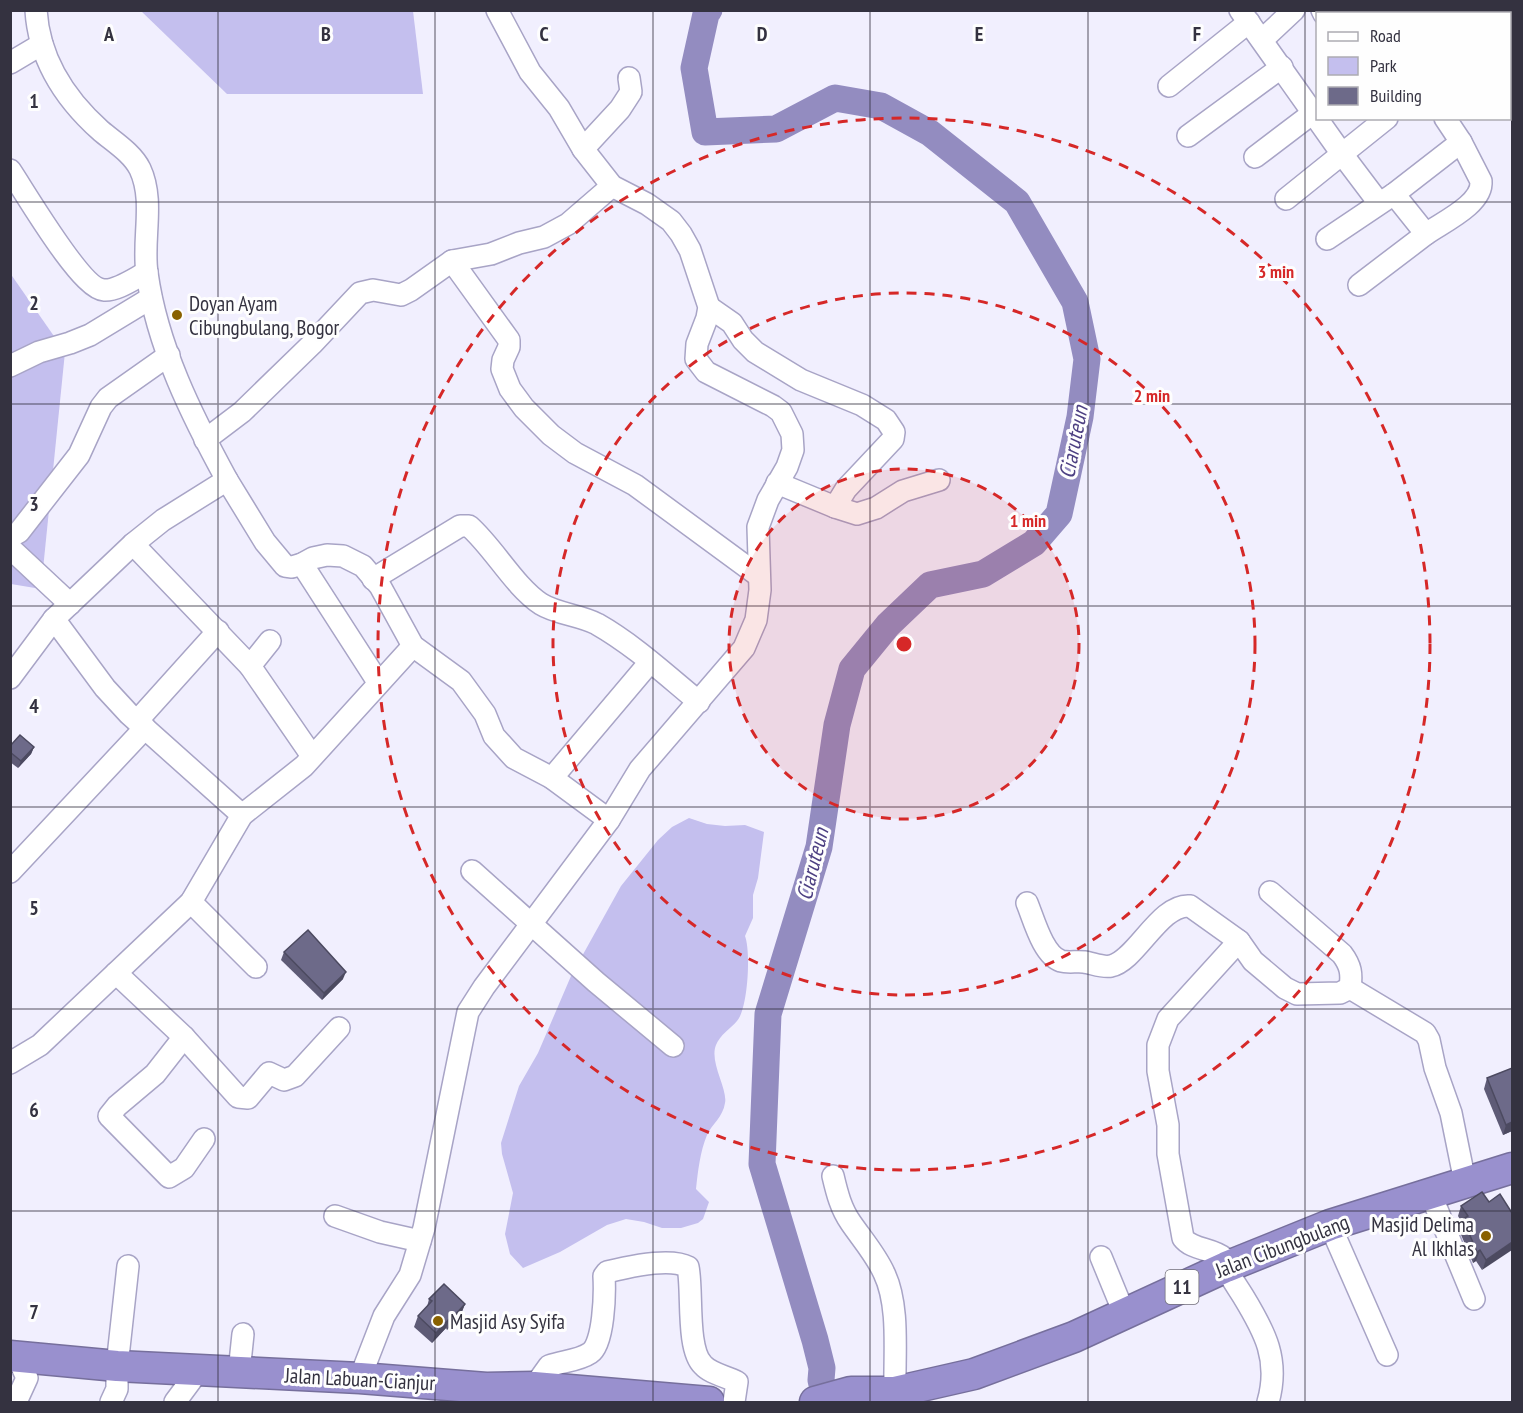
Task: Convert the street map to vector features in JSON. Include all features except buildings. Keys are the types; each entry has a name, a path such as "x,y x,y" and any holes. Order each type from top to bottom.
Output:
{"highway":[{"name":"Jalan Cibungbulang","path":"815,1402 850,1392 895,1392 974,1374 1074,1337 1226,1268 1330,1225 1512,1168"},
{"name":"Jalan Labuan-Cianjur","path":"14,1357 198,1371 360,1378 461,1394 486,1388 534,1387 709,1402"}],"street":[{"path":"36,10 37,30 51,70 82,114 130,156 144,179 147,214 147,272 169,356 205,440 265,542 285,566 292,567 327,555 343,556 363,566 385,595 412,645 461,681 485,714 494,736 514,758 552,778 609,820"},
{"path":"360,1378 384,1316 411,1275 468,1012 484,987 609,820 640,769 744,648 756,620 760,590 758,527 768,500 787,467 793,450 792,434 782,412 706,372 701,367 696,359 697,344 709,307 690,250 671,221 647,204 612,186 583,149 559,108 530,72 497,10"},
{"path":"1262,40 1294,10"},
{"path":"1168,86 1244,16 1316,117"},
{"path":"10,63 42,44"},
{"path":"1188,136 1282,67"},
{"path":"583,149 631,92 629,78"},
{"path":"1255,158 1313,113"},
{"path":"1318,120 1342,154 1426,234"},
{"path":"1286,199 1384,120"},
{"path":"1359,285 1470,204 1481,189 1481,181 1461,142 1446,120"},
{"path":"1327,239 1387,199 1461,142"},
{"path":"10,170 73,265 93,286 100,290 112,289 147,272"},
{"path":"205,440 242,412 312,344 360,293 373,290 401,295 452,261 491,254 519,243 544,237 568,224 612,186"},
{"path":"452,261 509,340 502,369 510,388 544,428 574,453 635,485 759,576"},
{"path":"10,366 39,352 90,335 152,298"},
{"path":"709,307 732,323 743,340 755,352 801,380 862,405 886,420 894,432 893,439 846,489 835,507"},
{"path":"10,537 19,532 79,455 101,407 108,398 169,356"},
{"path":"10,678 54,619 133,544 163,520 227,480"},
{"path":"777,483 857,514 876,507 903,491 939,480"},
{"path":"373,579 460,526 469,526 484,539 527,592 542,604 595,623 620,639 699,702"},
{"path":"133,544 250,666 312,756"},
{"path":"10,548 70,604"},
{"path":"302,564 378,682"},
{"path":"54,619 105,688 141,725 242,816"},
{"path":"10,872 141,725 218,632"},
{"path":"250,666 270,641"},
{"path":"10,1063 40,1046 191,902 242,816 304,766 412,645"},
{"path":"552,778 650,662"},
{"path":"472,871 531,926 673,1046"},
{"path":"1270,892 1342,954 1349,963 1352,975 1350,988"},
{"path":"191,902 256,967"},
{"path":"1027,903 1051,955 1063,962 1111,966 1121,961 1167,915 1181,906 1190,906 1239,941 1253,961 1285,988 1297,994 1341,993 1350,988"},
{"path":"1239,941 1168,1019 1158,1046 1158,1071 1168,1125 1168,1154 1183,1238 1188,1244 1218,1253 1224,1258 1226,1268 1253,1312 1270,1354 1273,1378 1268,1402"},
{"path":"116,973 184,1037 238,1098 248,1098 269,1072 284,1080 295,1076 339,1028"},
{"path":"1350,988 1425,1033 1451,1113 1465,1182"},
{"path":"184,1037 155,1074 117,1106 109,1116 169,1177 184,1168 204,1139"},
{"path":"833,1176 845,1213 884,1272 891,1290 895,1323 895,1392"},
{"path":"1431,1195 1474,1299"},
{"path":"336,1216 380,1232 420,1241"},
{"path":"1330,1225 1387,1355"},
{"path":"1101,1257 1124,1313"},
{"path":"534,1387 549,1366 578,1359 591,1353 597,1347 602,1335 604,1276 607,1272 631,1266 673,1263 688,1267 692,1325 700,1363 736,1382 734,1402"},
{"path":"111,1402 117,1389 117,1366 128,1266"},
{"path":"239,1372 243,1334"},
{"path":"14,1357 27,1378 16,1402"},
{"path":"175,1402 198,1371"}],"green space":[{"path":"141,11 413,11 423,94 227,94"},
{"path":"10,273 65,352 41,589 11,584"},
{"path":"689,818 707,824 745,825 764,832 758,878 753,895 753,918 745,936 748,966 744,1005 741,1015 720,1038 714,1052 725,1103 707,1135 700,1162 696,1189 709,1202 703,1219 698,1223 681,1228 662,1228 626,1219 607,1225 560,1252 523,1268 510,1254 505,1234 513,1193 501,1143 519,1086 538,1053 571,976 621,886 658,840 672,827"}],"waterway":[{"name":"Ciaruteun","path":"709,10 706,14 694,68 705,132 776,129 835,98 881,106 930,133 1017,202 1075,302 1087,359 1080,417 1059,514 1034,543 983,574 930,585 888,625 852,669 837,725 819,847 768,1014 762,1164 815,1340 822,1368 821,1380 826,1402"}],"place":[{"name":"Doyan Ayam Cibungbulang, Bogor","path":"177,315"},
{"name":"Masjid Delima Al Ikhlas","path":"1486,1236"},
{"name":"Masjid Asy Syifa","path":"438,1321"}]}
